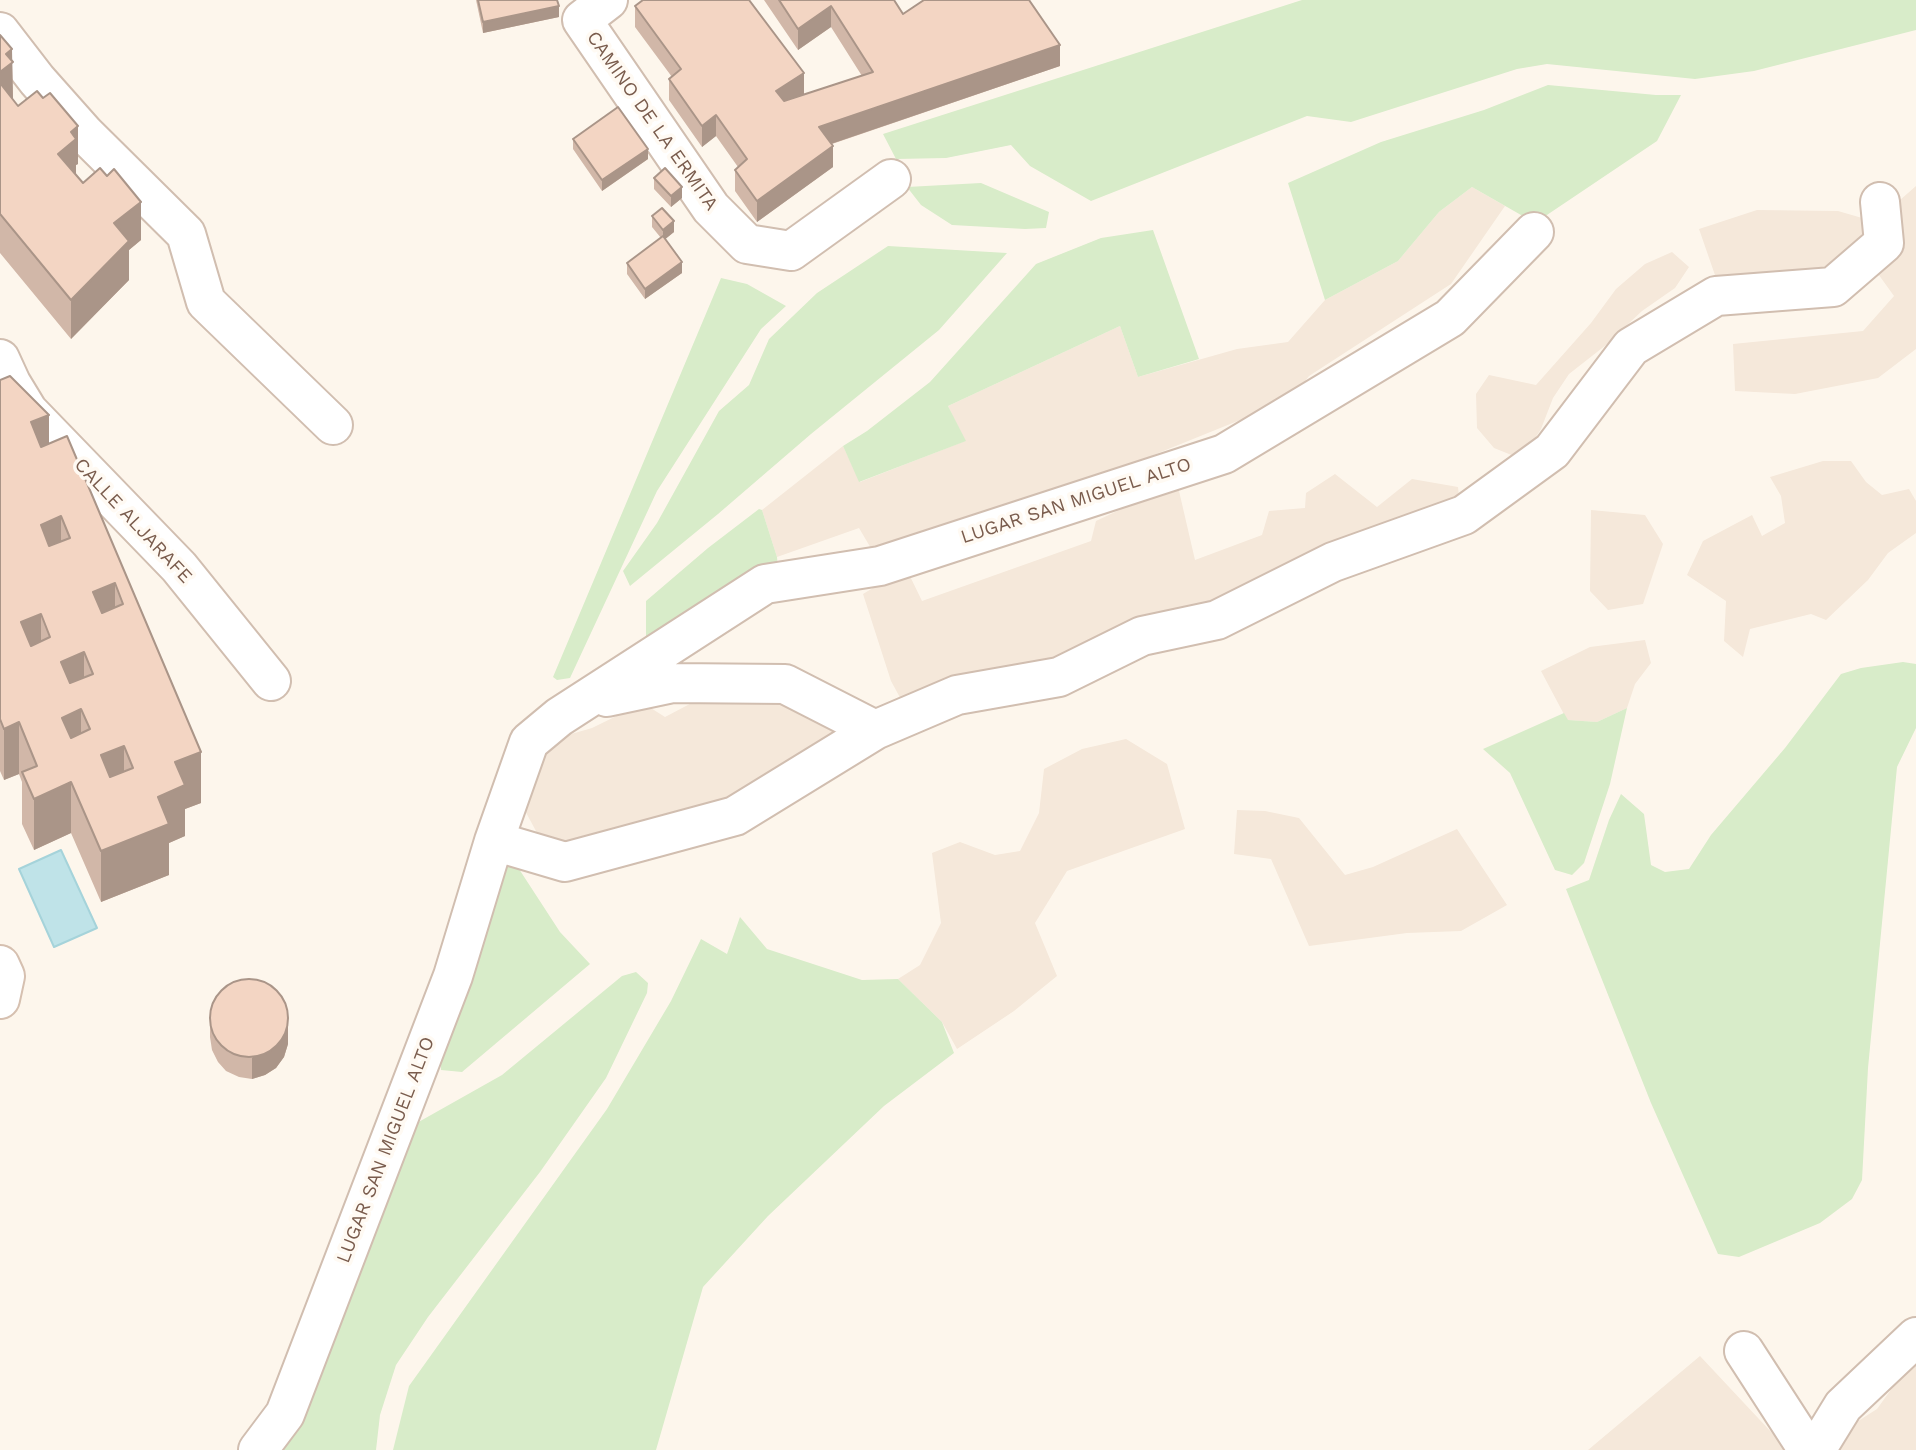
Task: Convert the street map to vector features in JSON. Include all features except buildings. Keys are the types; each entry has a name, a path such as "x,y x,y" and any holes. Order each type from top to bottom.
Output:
{"street":[{"name":"CAMINO DE LA ERMITA","path":"608,0 582,20 711,208 747,244 791,251 891,179"},
{"path":"0,32 37,80 85,134 186,234 206,302 333,425"},
{"path":"494,841 565,862 735,816 875,730 957,695 1059,677 1142,636 1217,620 1333,562 1464,515 1552,451 1631,347 1716,296 1833,287 1884,243 1880,202"},
{"name":"LUGAR SAN MIGUEL ALTO","path":"258,1450 285,1414 453,976 494,841 530,742 559,717 765,584 880,565 1224,453 1450,318 1534,232"},
{"name":"CALLE ALJARAFE","path":"0,359 28,411 178,567 271,681"},
{"name":"LUGAR SAN MIGUEL ALTO","path":"584,702 673,683 785,684 875,730"},
{"path":"0,965 5,976 0,999"},
{"path":"1816,1450 1843,1406 1916,1337"},
{"path":"1744,1351 1808,1450"}],"shaded area":[{"path":"1916,186 1916,349 1878,378 1795,394 1735,391 1733,344 1863,331 1894,296 1876,271 1884,214"},
{"path":"1472,187 1505,206 1451,284 1309,376 1292,399 973,528 872,550 859,528 777,557 762,510 843,446 860,482 965,441 948,406 1120,326 1138,377 1237,349 1288,342 1325,300 1398,261 1439,212"},
{"path":"1757,210 1838,211 1869,220 1858,242 1822,273 1716,278 1699,229"},
{"path":"1672,252 1689,267 1675,288 1642,311 1606,345 1569,374 1553,398 1541,429 1528,449 1514,456 1494,448 1477,428 1476,394 1489,375 1536,385 1591,323 1616,289 1645,264"},
{"path":"1823,461 1851,461 1866,482 1882,495 1909,489 1916,501 1916,533 1888,553 1868,580 1826,620 1811,614 1750,629 1743,657 1724,641 1726,601 1687,575 1703,541 1752,515 1762,536 1785,523 1781,496 1770,477"},
{"path":"1335,474 1377,507 1412,479 1458,487 1460,506 1053,670 903,703 891,681 863,594 906,568 922,601 1091,541 1096,521 1176,478 1195,560 1262,535 1269,511 1305,508 1306,493"},
{"path":"1591,510 1645,515 1663,544 1643,604 1608,610 1590,591"},
{"path":"1645,640 1651,663 1635,684 1627,708 1597,722 1567,720 1541,671 1590,647"},
{"path":"765,693 853,726 791,775 683,816 596,844 543,844 523,807 529,764 554,739 592,728 643,703 665,717 705,696 721,703"},
{"path":"1126,739 1167,764 1185,829 1067,871 1035,923 1057,976 1014,1011 957,1049 942,1022 898,979 920,965 941,923 932,853 960,842 995,855 1020,851 1039,813 1044,769 1082,749"},
{"path":"1237,810 1265,811 1299,818 1345,875 1373,867 1457,829 1507,905 1461,931 1407,933 1309,946 1271,859 1234,854"},
{"path":"1916,1355 1916,1450 1813,1450 1877,1409"},
{"path":"1700,1356 1788,1450 1588,1450"}],"green space":[{"path":"1302,0 1916,0 1916,30 1754,71 1695,79 1547,64 1517,69 1351,122 1307,116 1091,201 1030,166 1011,145 946,158 896,159 883,134"},
{"path":"1548,85 1681,95 1657,141 1535,223 1472,187 1439,212 1398,261 1325,300 1288,183 1381,142 1484,110"},
{"path":"981,183 1049,212 1046,228 952,225 921,205 907,187"},
{"path":"1153,230 1199,359 1138,377 1120,326 948,406 966,441 859,482 843,446 867,431 930,382 1036,264 1101,238"},
{"path":"888,246 1007,253 939,330 630,586 623,571 657,523 719,411 749,385 769,339 817,293"},
{"path":"721,278 747,284 786,306 761,329 657,491 570,678 557,680 553,677"},
{"path":"759,509 762,510 778,568 646,646 646,601"},
{"path":"1903,662 1916,664 1916,728 1897,767 1868,1068 1862,1180 1852,1199 1820,1223 1739,1257 1718,1254 1651,1103 1566,889 1589,880 1609,820 1621,794 1644,814 1651,865 1665,872 1689,869 1711,835 1785,748 1841,674"},
{"path":"1627,708 1610,784 1584,863 1572,875 1555,870 1510,773 1483,749 1564,713 1568,720 1597,722"},
{"path":"498,864 519,869 560,932 590,964 462,1072 441,1070 440,1041"},
{"path":"740,917 767,949 862,980 898,979 942,1022 954,1053 884,1106 768,1216 703,1287 656,1450 393,1450 409,1386 607,1109 671,1001 701,939 727,954"},
{"path":"636,972 648,983 647,993 606,1078 540,1172 428,1317 396,1365 380,1415 376,1450 268,1450 415,1124 502,1075 622,976"}],"water":[{"path":"61,850 97,928 54,947 19,869"}]}
